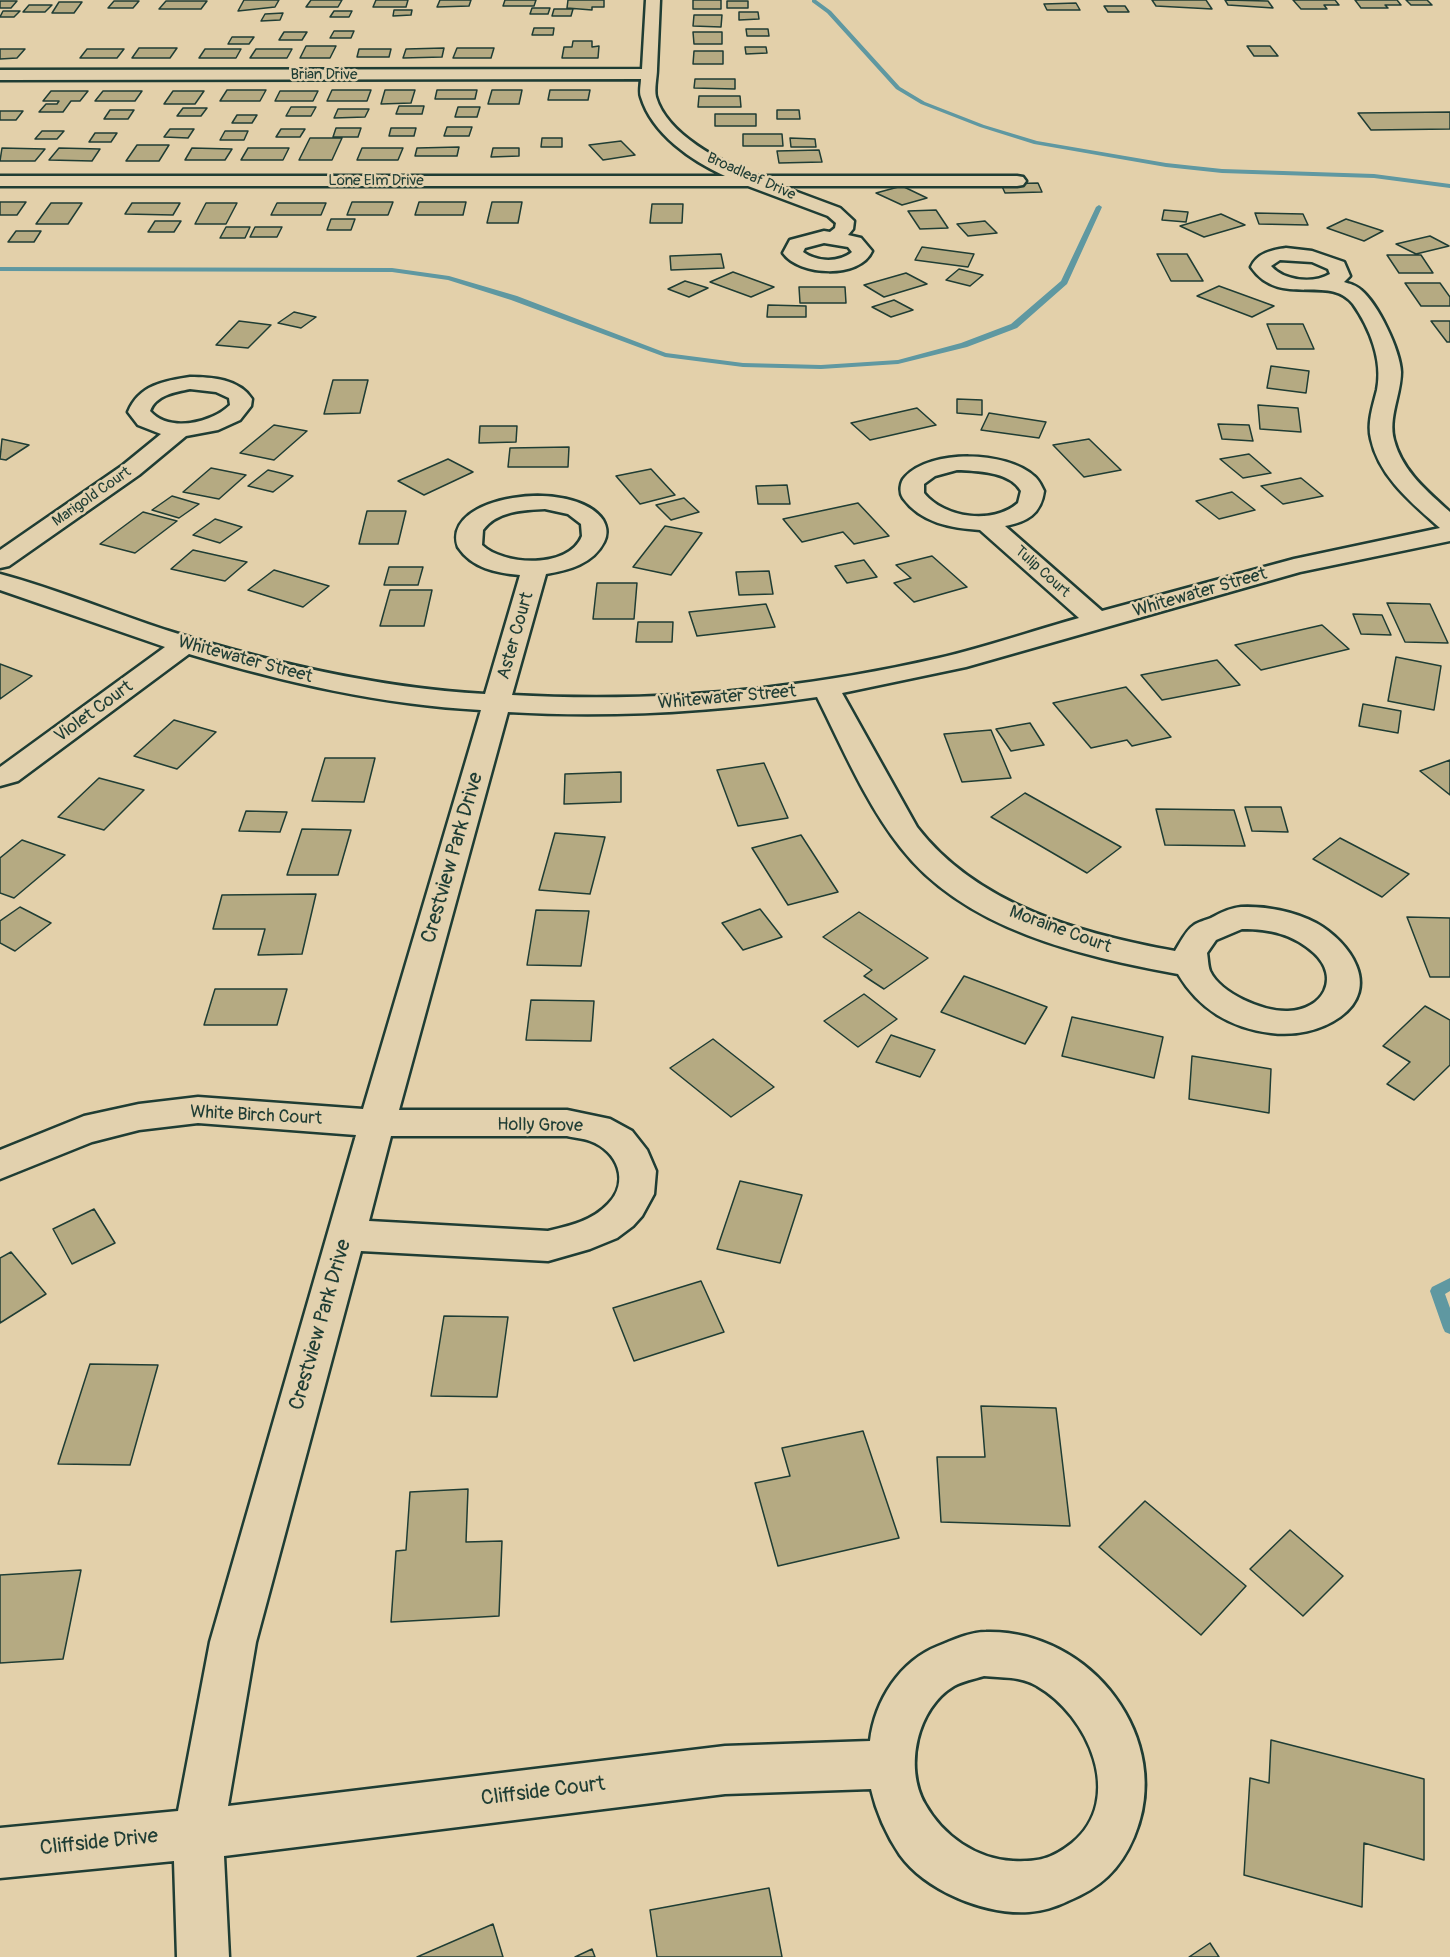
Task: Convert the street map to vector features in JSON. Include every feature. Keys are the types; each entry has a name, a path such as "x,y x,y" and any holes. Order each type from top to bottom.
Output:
{"street":[{"name":"Broadleaf Drive","path":"653,0 648,96 653,110 664,126 700,155 753,180 834,212 845,221 843,230 835,237"},
{"name":"Brian Drive","path":"0,75 648,74"},
{"name":"Lone Elm Drive","path":"0,182 1017,181"},
{"path":"1328,283 1354,293 1379,334 1388,354 1390,372 1382,418 1382,438 1389,459 1405,481 1450,525"},
{"name":"Marigold Court","path":"0,561 131,470 181,429"},
{"path":"525,503 564,505 580,511 591,519 596,529 595,540 587,550 573,559 535,568 513,568 493,563 478,555 469,545 468,534 474,523 487,513 525,503"},
{"name":"Tulip Court","path":"987,523 1098,621"},
{"name":"Whitewater Street","path":"0,582 186,644 322,681 408,694 497,703 582,706 676,704 826,688 934,667 1304,563 1379,546 1450,534"},
{"name":"Aster Court","path":"497,703 535,568"},
{"name":"Violet Court","path":"0,777 8,775 186,644"},
{"name":"Moraine Court","path":"826,688 895,818 919,850 952,880 992,905 1038,926 1126,954 1191,965"},
{"name":"Crestview Park Drive","path":"203,1957 198,1834 233,1642 377,1123 497,703"},
{"name":"White Birch Court","path":"0,1165 84,1130 151,1115 198,1110 377,1123"},
{"name":"Holly Grove","path":"346,1235 548,1246 577,1240 601,1229 620,1215 636,1195 639,1172 634,1157 623,1144 590,1126 567,1123 377,1123"},
{"path":"984,1654 1016,1656 1048,1667 1077,1686 1100,1713 1117,1748 1122,1787 1115,1824 1095,1856 1065,1878 1027,1888 987,1884 950,1866 919,1838 899,1802 890,1764 894,1730 906,1701 927,1677 953,1662 984,1654"},
{"name":"Cliffside Court","path":"198,1834 725,1770 890,1764"},
{"name":"Cliffside Drive","path":"0,1853 198,1834"}],"building":[{"path":"244,0 279,0 275,7 238,11"},
{"path":"311,0 342,0 338,7 306,7"},
{"path":"376,0 408,0 406,7 373,7"},
{"path":"440,0 471,0 469,6 437,7"},
{"path":"505,0 536,0 534,6 503,6"},
{"path":"568,0 604,0 604,7 592,7 592,10 567,8"},
{"path":"693,0 721,0 721,9 693,9"},
{"path":"1152,0 1206,0 1212,9 1156,6"},
{"path":"1225,0 1268,1 1273,8 1228,5"},
{"path":"1293,0 1335,0 1339,5 1324,5 1327,9 1301,9"},
{"path":"1355,0 1397,0 1401,5 1385,5 1388,8 1361,8"},
{"path":"1406,0 1427,0 1432,5 1411,5"},
{"path":"0,1 17,1 11,8 0,8"},
{"path":"114,1 139,1 133,8 108,8"},
{"path":"166,1 207,1 201,9 159,9"},
{"path":"727,1 748,1 748,8 727,8"},
{"path":"59,2 82,2 74,13 52,13"},
{"path":"1076,3 1080,10 1047,10 1044,4"},
{"path":"29,5 52,5 45,12 23,12"},
{"path":"1104,6 1125,6 1129,12 1108,12"},
{"path":"532,8 550,8 548,14 530,14"},
{"path":"554,9 573,9 571,16 552,16"},
{"path":"394,10 412,10 411,15 393,16"},
{"path":"3,11 20,11 14,17 0,17"},
{"path":"334,11 352,11 349,17 330,17"},
{"path":"739,12 758,12 759,19 739,20"},
{"path":"283,13 280,20 261,21 265,14"},
{"path":"694,15 722,15 721,27 693,26"},
{"path":"534,28 554,28 553,35 532,35"},
{"path":"746,29 768,29 769,36 747,36"},
{"path":"334,31 354,31 351,38 330,38"},
{"path":"284,32 307,32 302,40 279,40"},
{"path":"693,32 722,32 722,44 694,44"},
{"path":"232,37 254,37 249,44 228,44"},
{"path":"573,41 592,41 592,47 599,46 598,58 562,58 564,47 572,47"},
{"path":"306,46 336,46 330,58 300,58"},
{"path":"1247,46 1270,46 1278,56 1254,56"},
{"path":"745,47 766,47 767,53 746,54"},
{"path":"139,48 177,48 170,58 132,58"},
{"path":"444,48 442,57 403,58 406,49"},
{"path":"457,48 494,48 491,58 453,58"},
{"path":"0,49 25,49 17,58 0,59"},
{"path":"87,49 124,49 117,58 80,58"},
{"path":"205,49 241,49 236,58 199,58"},
{"path":"256,49 292,49 287,58 250,58"},
{"path":"359,49 391,49 389,57 357,57"},
{"path":"694,51 723,51 723,64 693,64"},
{"path":"695,79 735,79 735,89 694,88"},
{"path":"227,90 266,90 260,101 220,101"},
{"path":"332,90 371,90 367,101 327,101"},
{"path":"385,90 415,90 411,103 381,104"},
{"path":"437,90 477,90 475,99 435,99"},
{"path":"492,90 522,90 519,104 488,104"},
{"path":"550,90 590,90 588,100 548,100"},
{"path":"51,91 88,91 80,101 71,101 63,112 39,112 46,104 57,104 59,101 43,101"},
{"path":"103,91 142,91 135,101 95,101"},
{"path":"173,91 204,91 195,104 164,104"},
{"path":"280,91 318,91 313,101 275,101"},
{"path":"699,96 740,96 741,107 698,107"},
{"path":"399,106 424,106 422,114 396,114"},
{"path":"291,107 316,107 311,116 286,116"},
{"path":"458,107 480,107 477,117 455,117"},
{"path":"183,108 207,108 201,116 177,116"},
{"path":"338,109 369,109 365,117 334,118"},
{"path":"110,110 134,110 128,119 104,119"},
{"path":"777,110 799,110 800,119 777,119"},
{"path":"0,111 23,111 16,120 0,120"},
{"path":"1450,112 1450,129 1371,130 1358,113"},
{"path":"715,114 756,114 756,126 715,126"},
{"path":"237,115 257,115 252,123 232,123"},
{"path":"447,127 472,127 469,136 444,136"},
{"path":"336,128 361,128 358,137 333,137"},
{"path":"391,128 416,128 414,136 389,136"},
{"path":"170,129 194,129 188,138 164,137"},
{"path":"281,129 305,129 300,137 276,137"},
{"path":"42,131 64,131 57,139 35,139"},
{"path":"225,131 248,131 244,140 220,140"},
{"path":"95,133 117,133 111,142 89,142"},
{"path":"743,134 782,134 783,146 743,146"},
{"path":"310,138 342,138 332,160 299,160"},
{"path":"542,138 562,138 562,147 541,147"},
{"path":"790,138 815,139 816,147 791,147"},
{"path":"621,141 635,155 603,160 589,145"},
{"path":"137,145 169,145 159,161 126,161"},
{"path":"459,147 457,156 415,156 417,148"},
{"path":"2,148 45,149 35,161 0,161"},
{"path":"59,148 100,149 92,161 49,160"},
{"path":"192,148 232,149 225,160 185,160"},
{"path":"248,148 289,148 283,160 241,160"},
{"path":"362,148 403,148 398,160 357,160"},
{"path":"493,148 519,148 519,156 491,157"},
{"path":"819,150 822,162 779,163 777,151"},
{"path":"1038,183 1042,192 1005,193 1001,184"},
{"path":"902,186 927,198 902,205 876,193"},
{"path":"0,202 26,202 17,215 0,215"},
{"path":"352,202 393,202 388,215 347,215"},
{"path":"419,202 466,202 463,215 415,215"},
{"path":"492,202 522,202 518,223 487,223"},
{"path":"51,203 82,203 68,224 36,224"},
{"path":"132,203 180,203 173,215 125,214"},
{"path":"206,203 237,203 226,224 195,224"},
{"path":"277,203 326,203 321,215 271,215"},
{"path":"652,204 683,204 682,223 650,223"},
{"path":"936,210 948,228 920,229 908,211"},
{"path":"1164,210 1188,212 1186,222 1162,220"},
{"path":"1255,213 1303,214 1308,225 1259,224"},
{"path":"1221,214 1245,225 1204,237 1180,226"},
{"path":"331,219 355,219 351,230 327,230"},
{"path":"1346,219 1383,231 1364,241 1327,228"},
{"path":"155,221 181,221 174,232 148,232"},
{"path":"985,221 997,233 968,236 957,224"},
{"path":"226,227 250,227 245,238 220,238"},
{"path":"255,227 282,227 277,237 250,237"},
{"path":"16,231 41,231 34,242 8,242"},
{"path":"1430,236 1449,246 1416,254 1396,244"},
{"path":"922,247 974,254 968,267 915,260"},
{"path":"721,254 724,268 671,270 670,256"},
{"path":"1157,254 1187,254 1203,281 1171,281"},
{"path":"1387,255 1421,255 1433,273 1399,273"},
{"path":"959,269 983,275 970,286 946,280"},
{"path":"733,272 774,287 751,297 710,282"},
{"path":"906,273 927,284 884,297 864,285"},
{"path":"685,281 708,288 689,297 668,289"},
{"path":"1405,283 1440,283 1450,297 1450,306 1421,306"},
{"path":"1219,286 1274,306 1252,317 1197,296"},
{"path":"799,287 845,287 846,303 800,303"},
{"path":"894,300 913,310 891,317 872,307"},
{"path":"768,305 806,306 806,317 767,317"},
{"path":"294,312 316,317 301,328 278,323"},
{"path":"239,321 271,325 248,348 216,345"},
{"path":"1431,321 1450,321 1450,342 1447,342"},
{"path":"1267,324 1303,324 1314,349 1277,349"},
{"path":"1271,366 1309,371 1306,393 1267,388"},
{"path":"333,380 368,380 360,413 324,414"},
{"path":"957,399 982,400 982,415 957,413"},
{"path":"1258,405 1298,408 1301,432 1260,429"},
{"path":"917,408 936,425 870,440 851,423"},
{"path":"989,413 1046,422 1039,438 981,430"},
{"path":"1218,424 1249,425 1253,441 1222,439"},
{"path":"274,425 307,431 274,460 240,453"},
{"path":"480,426 517,426 516,442 479,443"},
{"path":"2,439 29,445 6,460 0,459"},
{"path":"1089,439 1121,470 1084,477 1053,445"},
{"path":"569,447 568,467 508,467 510,448"},
{"path":"1249,454 1271,473 1243,478 1220,459"},
{"path":"448,459 473,472 424,495 398,481"},
{"path":"211,468 246,475 219,499 183,492"},
{"path":"651,469 675,495 640,504 616,476"},
{"path":"268,470 293,476 273,492 248,486"},
{"path":"1301,478 1323,496 1283,504 1261,486"},
{"path":"787,485 790,504 758,504 756,486"},
{"path":"1232,492 1255,510 1219,519 1196,501"},
{"path":"172,496 199,504 179,518 152,510"},
{"path":"684,498 699,512 671,520 656,505"},
{"path":"858,503 889,536 854,544 843,532 802,542 783,519"},
{"path":"367,511 406,511 398,544 359,544"},
{"path":"143,512 177,521 135,553 100,544"},
{"path":"215,519 242,527 220,543 193,535"},
{"path":"665,526 702,533 671,575 633,567"},
{"path":"193,550 247,562 225,581 171,569"},
{"path":"932,556 967,587 914,602 894,583 911,578 896,565"},
{"path":"864,560 877,577 847,583 835,566"},
{"path":"389,567 423,567 418,585 384,585"},
{"path":"274,570 329,586 303,607 248,590"},
{"path":"769,571 773,594 739,595 736,572"},
{"path":"597,583 637,583 634,619 593,619"},
{"path":"390,590 432,590 424,626 380,626"},
{"path":"1387,603 1430,604 1448,643 1405,642"},
{"path":"766,604 775,627 697,636 689,612"},
{"path":"1353,614 1382,615 1391,635 1361,634"},
{"path":"638,622 673,622 672,642 636,642"},
{"path":"1322,625 1349,649 1261,670 1235,645"},
{"path":"1396,657 1441,666 1434,710 1388,701"},
{"path":"1217,660 1240,685 1162,700 1141,675"},
{"path":"0,664 32,676 0,699"},
{"path":"1126,687 1171,737 1132,746 1127,740 1091,748 1053,703"},
{"path":"1363,704 1401,711 1398,733 1359,726"},
{"path":"174,720 216,732 177,769 134,756"},
{"path":"1030,723 1044,745 1011,751 996,729"},
{"path":"991,730 1011,778 962,782 944,734"},
{"path":"325,758 375,758 364,802 312,801"},
{"path":"1450,760 1450,795 1420,771"},
{"path":"764,763 788,818 738,826 717,770"},
{"path":"621,772 621,802 564,804 565,774"},
{"path":"99,778 144,790 104,830 58,817"},
{"path":"1025,793 1121,847 1087,873 991,817"},
{"path":"1245,807 1281,807 1288,832 1252,831"},
{"path":"1156,809 1234,810 1245,846 1165,845"},
{"path":"246,811 287,812 280,832 239,831"},
{"path":"302,829 351,830 338,875 287,875"},
{"path":"555,833 605,837 590,894 539,890"},
{"path":"801,835 838,892 788,905 752,848"},
{"path":"1340,838 1409,874 1382,897 1313,859"},
{"path":"22,840 65,855 14,898 0,893 0,858"},
{"path":"316,894 302,954 258,955 265,929 213,929 222,895"},
{"path":"20,907 51,923 15,951 0,943 0,921"},
{"path":"760,909 782,937 743,950 722,923"},
{"path":"536,910 589,911 581,966 527,965"},
{"path":"859,912 928,958 884,989 864,976 872,970 823,937"},
{"path":"1407,917 1450,918 1450,977 1430,977"},
{"path":"964,976 1047,1007 1025,1044 941,1012"},
{"path":"215,989 287,989 277,1025 204,1025"},
{"path":"864,994 897,1019 858,1047 824,1021"},
{"path":"531,1000 594,1001 591,1041 526,1040"},
{"path":"1425,1006 1450,1020 1450,1065 1414,1100 1387,1084 1410,1062 1383,1046"},
{"path":"1072,1017 1163,1037 1154,1078 1062,1056"},
{"path":"891,1035 935,1050 920,1077 876,1062"},
{"path":"713,1039 774,1087 731,1117 670,1068"},
{"path":"1192,1056 1271,1069 1269,1113 1189,1099"},
{"path":"740,1181 802,1195 780,1263 717,1249"},
{"path":"94,1209 115,1243 72,1264 53,1229"},
{"path":"11,1252 46,1294 0,1323 0,1258"},
{"path":"701,1281 724,1332 634,1361 613,1308"},
{"path":"444,1316 508,1317 497,1397 431,1396"},
{"path":"90,1364 158,1365 130,1465 58,1464"},
{"path":"981,1406 1056,1408 1070,1526 941,1522 937,1457 985,1457"},
{"path":"863,1431 899,1538 778,1566 755,1483 790,1476 782,1448"},
{"path":"468,1489 466,1542 502,1541 499,1616 391,1622 396,1551 406,1550 410,1492"},
{"path":"1145,1501 1246,1586 1201,1635 1099,1547"},
{"path":"1290,1530 1343,1576 1303,1616 1250,1569"},
{"path":"81,1570 63,1659 0,1663 0,1575"},
{"path":"1271,1740 1424,1779 1424,1860 1364,1843 1362,1907 1244,1875 1250,1778 1269,1783"},
{"path":"769,1888 782,1957 657,1957 650,1910"},
{"path":"493,1924 503,1957 417,1957"},
{"path":"1210,1943 1219,1957 1189,1957"},
{"path":"592,1949 595,1957 575,1957"}],"waterway":[{"path":"814,1 829,12 898,88 923,103 982,126 1036,143 1166,165 1222,171 1374,176 1450,186"},
{"path":"0,269 392,270 449,278 514,298 665,355 743,365 821,367 898,362 964,345 1014,326 1064,282 1099,207"},
{"path":"1450,1284 1437,1291 1450,1328"}]}
